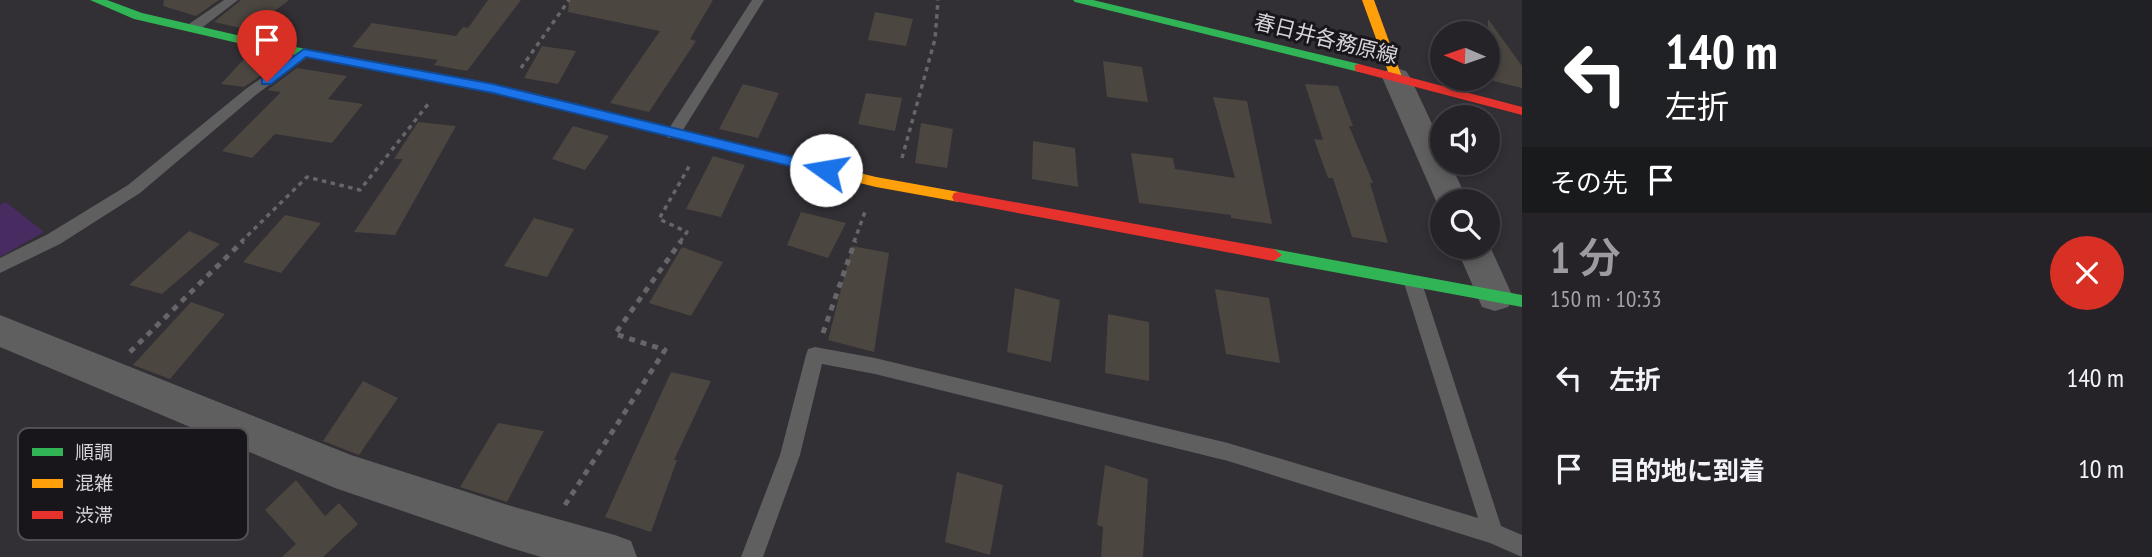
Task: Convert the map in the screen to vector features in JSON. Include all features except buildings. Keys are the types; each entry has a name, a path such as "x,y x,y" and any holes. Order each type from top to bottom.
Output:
{"street":[{"path":"96,0 138,16 304,53 505,92 876,182 1508,299"},
{"name":"春日井各務原線","path":"1079,0 1396,77 1522,111"},
{"path":"1368,0 1396,77 1447,189"},
{"path":"1480,259 1508,299"},
{"path":"0,330 37,348 235,428"},
{"path":"248,433 350,474 615,557"}],"lane":[{"path":"194,27 232,0"},
{"path":"673,134 758,0"},
{"path":"0,266 54,239 134,188 252,90 281,72 304,53"},
{"path":"1413,283 1487,509 1492,533"},
{"path":"752,557 790,456 815,355 875,366 1228,452 1492,533 1522,546"}],"path":[{"path":"505,92 569,0"},
{"path":"895,186 935,38 938,0"},
{"path":"106,376 307,177 360,190 447,80"},
{"path":"545,537 665,350 615,334 687,232 659,219 704,141"},
{"path":"815,355 876,182"}],"shaded area":[{"path":"6,202 44,232 0,257 0,205"}],"traffic: fast":[{"path":"96,0 138,16 263,45 474,84"},
{"path":"1079,0 1359,68"},
{"path":"1274,255 1522,301"}],"traffic: slow":[{"path":"1368,0 1396,77"},
{"path":"474,84 876,182 959,197"}],"traffic: jam":[{"path":"1359,68 1522,111"},
{"path":"959,197 1274,255"}],"route":[{"path":"267,82 304,53 493,88 826,170"}]}
